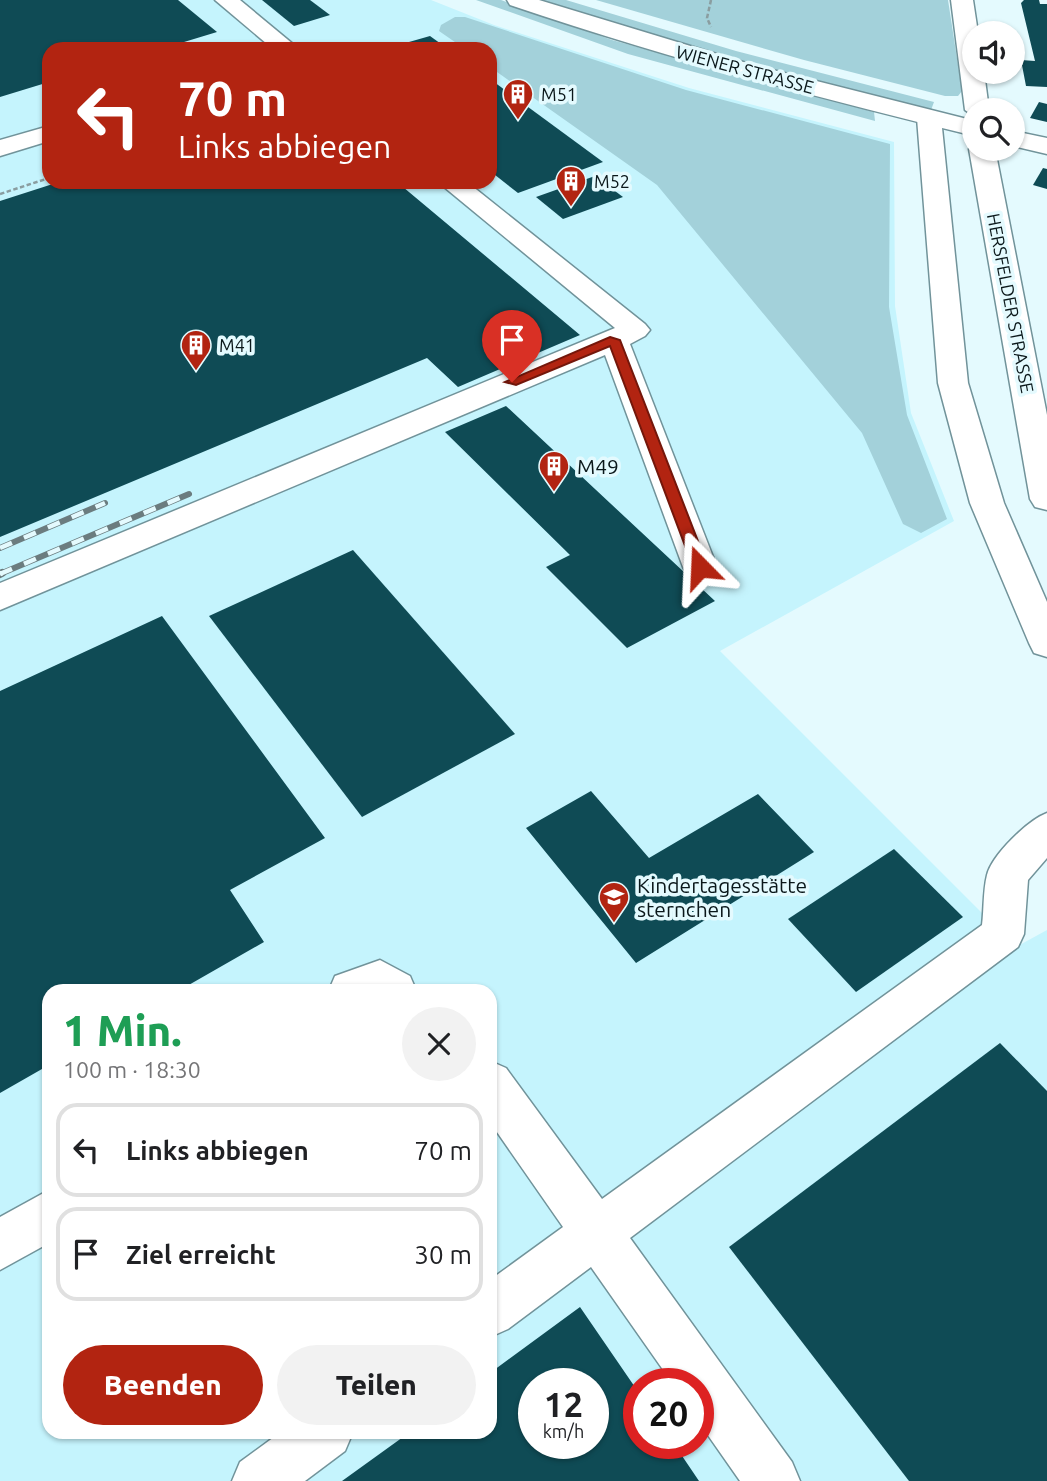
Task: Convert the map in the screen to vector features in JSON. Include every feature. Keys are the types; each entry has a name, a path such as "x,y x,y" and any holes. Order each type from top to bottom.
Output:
{"street":[{"path":"226,0 278,42"},
{"name":"WIENER STRASSE","path":"517,0 624,36 962,126"},
{"path":"962,0 975,98"},
{"path":"929,118 953,383 987,503 1047,643"},
{"path":"0,148 42,135"},
{"path":"1025,141 1047,146"},
{"name":"HERSFELDER STRASSE","path":"984,161 1047,499"},
{"path":"0,597 635,330 460,189"},
{"path":"614,340 700,567"},
{"path":"497,1306 1003,934 1008,874 1047,830"},
{"path":"368,984 380,980 386,984"},
{"path":"497,1093 773,1481"},
{"path":"0,1245 42,1219"},
{"path":"259,1481 316,1439"}],"path":[{"path":"711,0 708,18 711,27"},
{"path":"0,194 42,180"}],"shaded area":[{"path":"0,0 431,0 494,25 689,88 894,142 895,306 911,413 954,521 720,651 1016,947 1047,930 1047,1481 0,1481"},
{"path":"476,0 501,0 612,40 874,112 875,121 628,54"},
{"path":"539,0 566,0 736,51 934,102 931,110 833,85 685,45"},
{"path":"596,0 948,0 962,91 958,96 945,96 804,60"},
{"path":"455,17 465,17 686,90 890,144 889,307 907,415 947,519 921,533 903,524 862,433 657,185 497,72 497,42 455,42 439,31 441,25"}],"building":[{"path":"0,0 178,0 217,32 184,42 42,42 42,84 0,97"},
{"path":"262,0 310,0 330,15 294,26"},
{"path":"1024,0 1039,0 1040,4 1047,4 1047,87 1026,86 1025,60 1035,61 1021,3"},
{"path":"430,36 438,42 409,42"},
{"name":"M51","path":"497,84 603,162 518,193 497,176"},
{"path":"1039,102 1047,104 1047,122 1030,118"},
{"path":"1043,168 1047,169 1047,189 1033,185"},
{"name":"M52","path":"595,176 623,197 563,219 536,197"},
{"name":"M41","path":"42,187 405,189 580,335 458,387 427,358 0,537 0,201"},
{"name":"M49","path":"506,406 715,601 627,648 546,567 570,555 445,432"},
{"path":"353,550 515,734 362,817 209,616"},
{"path":"162,616 325,838 230,890 264,942 190,984 42,984 42,1069 0,1093 0,691"},
{"path":"591,791 649,858 758,794 814,852 636,963 526,828"},
{"path":"894,849 963,917 856,992 788,919"},
{"path":"1000,1043 1047,1091 1047,1481 909,1481 729,1247"},
{"path":"580,1307 623,1370 623,1459 684,1459 699,1481 342,1481 400,1439 497,1439 497,1368"}],"railway":[{"path":"2,573 0,574 189,494"},
{"path":"0,548 105,503"}],"place":[{"name":"M51","path":"518,121"},
{"name":"M52","path":"571,208"},
{"name":"M41","path":"196,372"},
{"name":"M49","path":"554,493"},
{"name":"Kindertagesstätte sternchen","path":"614,924"}],"route":[{"path":"512,382 614,340 700,567"}]}
